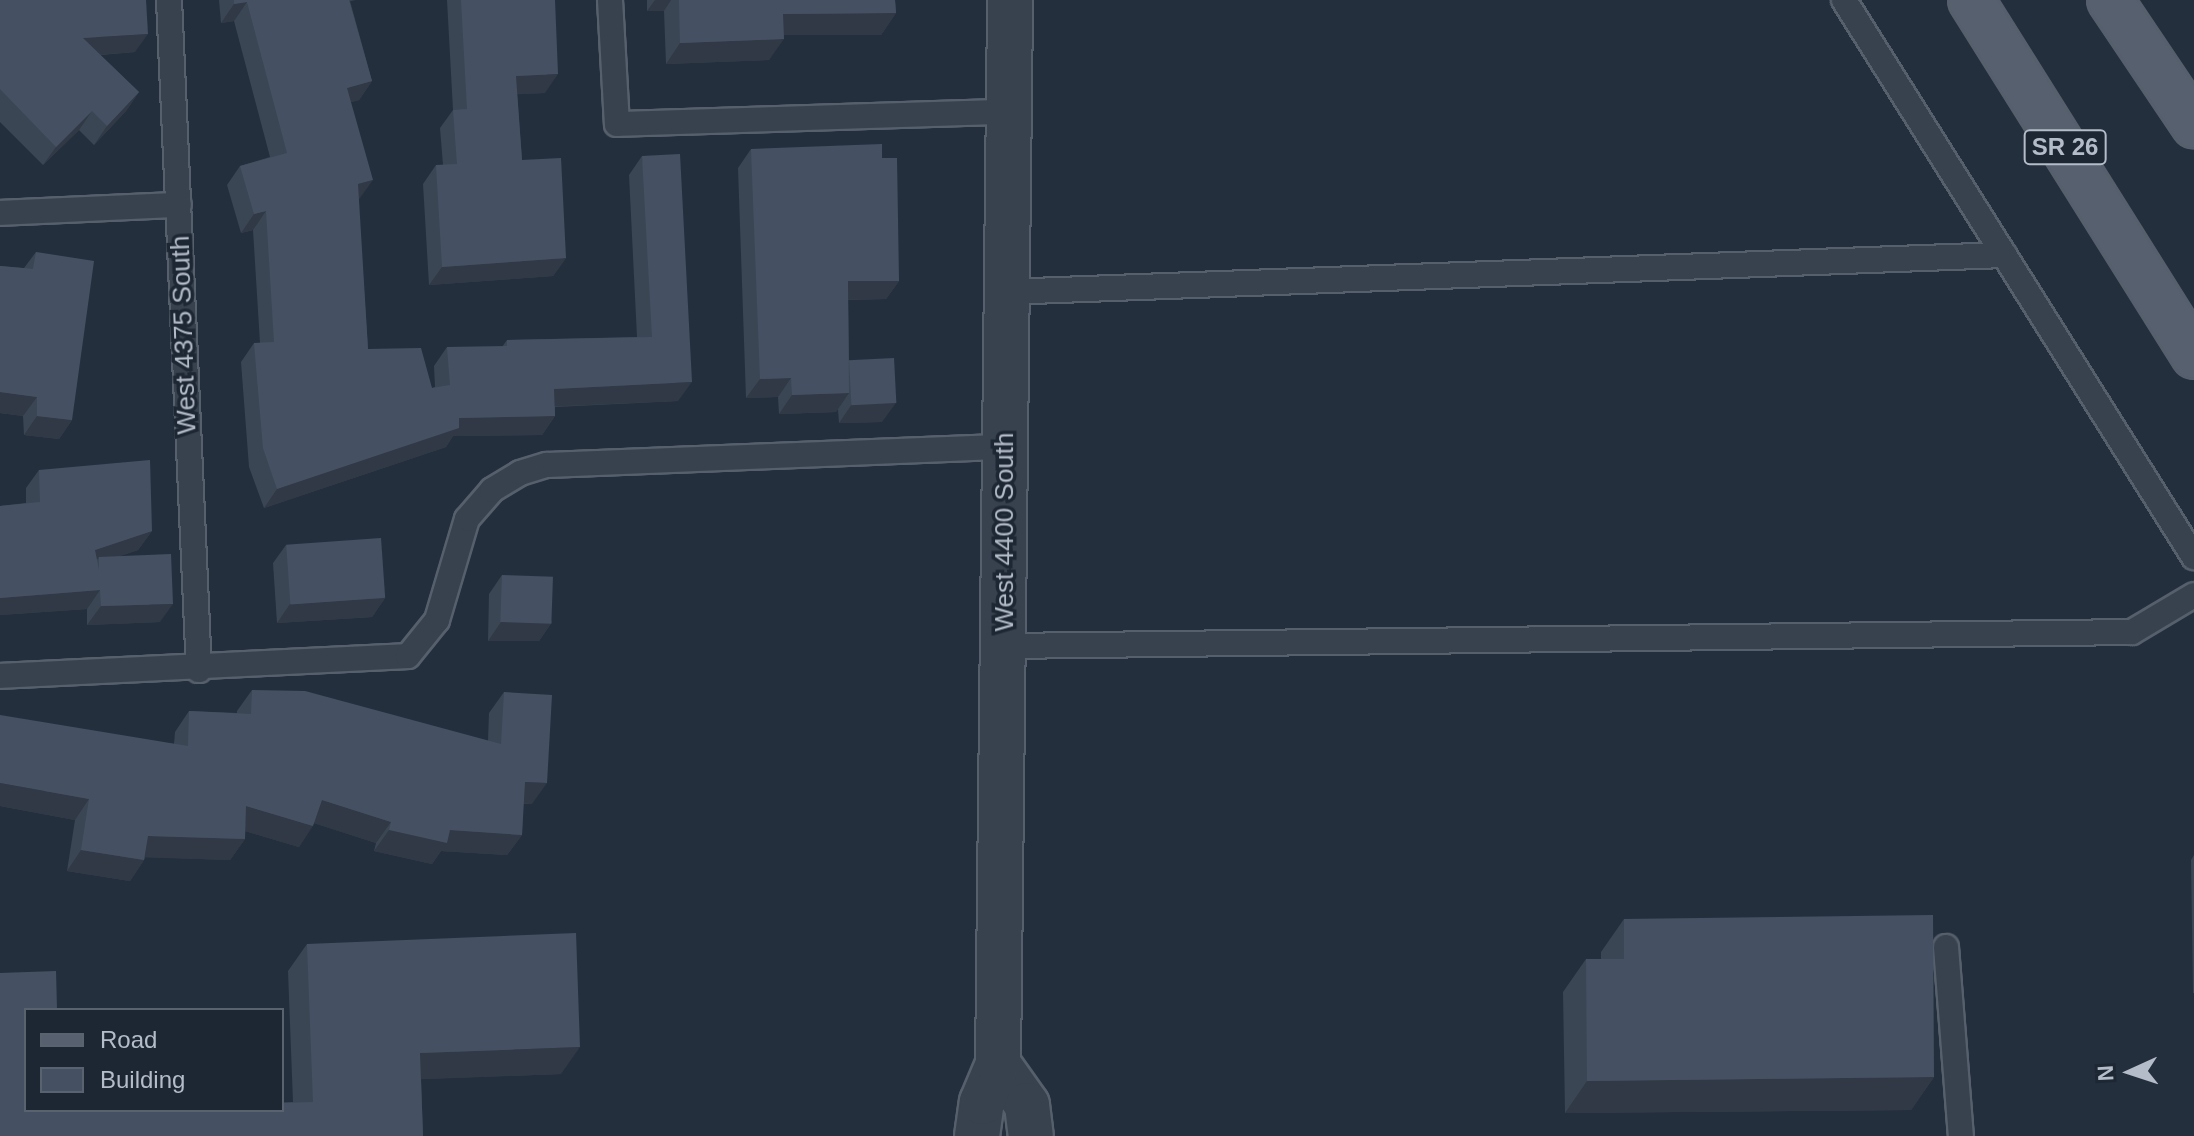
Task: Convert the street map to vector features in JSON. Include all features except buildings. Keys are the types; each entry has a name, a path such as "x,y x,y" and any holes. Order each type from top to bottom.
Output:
{"main road":[{"name":"SR 26","path":"1971,0 2194,356"},
{"path":"2110,0 2194,125"}],"street":[{"name":"West 4400 South","path":"977,1136 982,1102 998,1064 1010,0"},
{"path":"998,1064 1027,1105 1031,1136"}],"lane":[{"name":"West 4375 South","path":"169,0 199,670"},
{"path":"610,0 617,124 1009,112"},
{"path":"1844,0 2194,557"},
{"path":"0,213 179,205"},
{"path":"1005,292 2004,255"},
{"path":"0,676 199,670 408,656 437,620 467,519 492,490 520,473 547,465 1005,447"},
{"path":"1005,646 2132,632 2194,595"},
{"path":"1946,947 1961,1136"}]}
